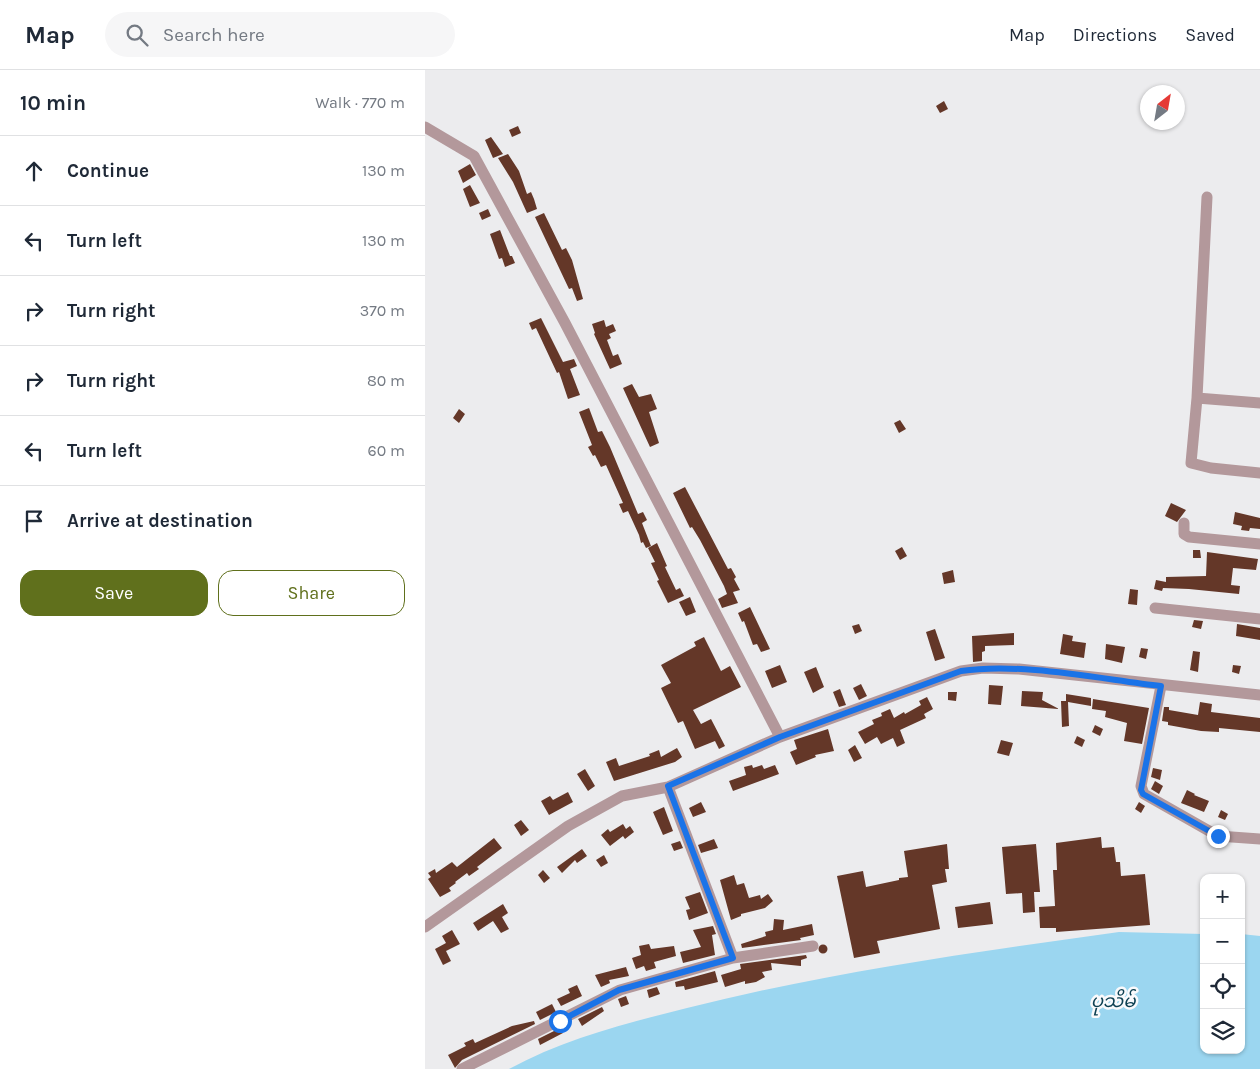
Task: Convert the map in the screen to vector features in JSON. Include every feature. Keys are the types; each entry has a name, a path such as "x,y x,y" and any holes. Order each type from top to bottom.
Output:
{"street":[{"path":"425,127 474,156 570,332 780,737"},
{"path":"1207,197 1197,398 1191,463 1211,468 1260,473"},
{"path":"1197,398 1260,403"},
{"path":"1184,523 1184,534 1189,537 1260,544"},
{"path":"1155,608 1260,619"},
{"path":"425,927 568,826 622,796 668,786 780,737 961,671 983,668 1019,669 1161,686 1260,695"},
{"path":"1161,686 1141,786 1143,794 1218,836 1260,839"},
{"path":"668,786 733,958"},
{"path":"462,1069 619,990 733,958 813,946"}],"water":[{"name":"ပုသိမ်","path":"1119,932 1200,934 1200,1054 1245,1054 1245,934 1260,936 1260,1069 509,1069 574,1040 642,1020 740,995 848,973"}],"building":[{"path":"944,101 948,109 940,113 936,106"},
{"path":"518,126 521,133 512,137 509,130"},
{"path":"491,137 503,154 493,158 485,140"},
{"path":"508,154 519,171 527,194 531,192 537,209 527,213 513,182 498,158"},
{"path":"470,164 476,175 463,183 458,171"},
{"path":"470,185 480,203 470,207 463,189"},
{"path":"488,209 491,216 482,220 479,213"},
{"path":"544,213 562,250 566,248 572,260 583,299 577,301 572,288 569,289 535,217"},
{"path":"500,230 510,256 512,256 515,263 505,267 502,258 499,259 490,234"},
{"path":"541,318 563,362 574,359 577,366 570,369 580,395 568,399 559,372 557,373 536,328 532,330 529,323"},
{"path":"604,320 606,327 613,324 616,331 609,334 611,338 607,340 613,356 618,354 622,364 610,369 594,334 592,324"},
{"path":"632,384 639,397 651,394 657,409 649,412 659,443 650,447 623,388"},
{"path":"589,408 598,432 602,431 610,447 638,514 643,512 647,520 642,523 651,546 646,548 643,542 641,543 628,511 623,513 619,504 623,503 606,465 601,467 595,455 593,456 588,447 592,445 579,412"},
{"path":"459,409 465,414 459,423 453,418"},
{"path":"900,420 906,429 899,433 894,423"},
{"path":"685,487 728,569 731,568 736,577 734,579 740,590 733,592 738,603 722,608 718,599 727,594 724,586 700,540 692,527 690,528 673,493"},
{"path":"1171,503 1186,510 1177,522 1165,516"},
{"path":"1235,512 1260,518 1260,529 1250,528 1249,531 1241,530 1242,526 1233,524"},
{"path":"657,543 667,566 665,567 676,590 680,588 684,596 668,603 657,581 659,580 651,563 655,562 648,548"},
{"path":"902,547 907,556 900,560 895,551"},
{"path":"1193,550 1200,550 1201,558 1193,558"},
{"path":"1207,552 1258,559 1256,570 1233,568 1231,585 1240,586 1239,594 1189,589 1163,588 1162,591 1154,589 1156,580 1166,582 1166,577 1206,576"},
{"path":"953,570 955,582 944,584 942,573"},
{"path":"1130,589 1138,590 1137,605 1128,604"},
{"path":"690,597 696,612 686,616 679,602"},
{"path":"750,607 770,649 761,652 757,644 753,645 744,621 742,622 738,613"},
{"path":"1194,620 1203,621 1201,629 1192,627"},
{"path":"859,624 862,631 855,634 852,626"},
{"path":"1237,624 1260,628 1260,640 1236,636"},
{"path":"935,629 945,658 935,661 926,632"},
{"path":"1014,633 1014,645 985,646 985,651 982,652 982,661 973,662 972,636"},
{"path":"1063,634 1073,636 1072,641 1086,643 1084,658 1060,654"},
{"path":"704,637 721,671 730,666 741,687 693,710 701,724 711,719 725,746 719,749 715,741 695,749 683,721 678,723 661,688 671,683 661,665 696,646 694,642"},
{"path":"1106,644 1125,647 1122,663 1105,659"},
{"path":"1141,648 1148,649 1146,659 1139,657"},
{"path":"1193,651 1200,652 1198,672 1190,670"},
{"path":"780,665 787,682 772,688 765,671"},
{"path":"1233,665 1241,666 1239,674 1232,672"},
{"path":"816,667 824,687 813,693 804,672"},
{"path":"861,684 867,696 859,700 853,688"},
{"path":"989,685 1003,686 1001,705 988,704"},
{"path":"840,689 846,705 839,707 833,692"},
{"path":"1022,691 1043,692 1042,700 1059,709 1021,706"},
{"path":"948,692 957,692 956,701 948,700"},
{"path":"1066,694 1091,698 1091,706 1068,702 1069,726 1062,727 1061,701 1066,701"},
{"path":"927,697 933,709 924,714 926,718 900,730 905,743 897,747 893,738 881,744 877,737 865,744 858,732 874,724 872,720 882,716 881,713 890,709 894,718 921,705 919,701"},
{"path":"1093,699 1149,708 1142,744 1124,741 1127,723 1105,717 1106,711 1092,709"},
{"path":"1200,702 1212,704 1211,712 1260,718 1260,732 1219,728 1219,732 1201,731 1168,725 1168,722 1162,721 1164,707 1169,707 1169,710 1198,715"},
{"path":"1095,725 1103,729 1100,736 1092,732"},
{"path":"828,729 834,751 815,755 816,757 796,765 790,752 797,749 794,740"},
{"path":"1077,736 1085,740 1082,747 1074,743"},
{"path":"1001,740 1013,743 1009,756 997,753"},
{"path":"855,745 862,758 854,762 848,750"},
{"path":"677,748 682,757 675,762 614,781 606,762 616,758 619,766 650,756 649,754 659,750 661,757"},
{"path":"752,765 753,768 762,765 764,769 775,765 779,774 733,791 729,781 746,775 744,767"},
{"path":"1153,768 1162,770 1160,780 1151,777"},
{"path":"585,769 595,786 588,791 577,774"},
{"path":"1155,781 1163,786 1159,794 1151,789"},
{"path":"1187,790 1209,801 1204,812 1181,803"},
{"path":"568,792 573,802 549,815 541,801 550,796 553,800"},
{"path":"701,802 706,812 693,817 689,808"},
{"path":"1139,802 1145,806 1141,813 1135,809"},
{"path":"664,807 673,831 663,835 653,812"},
{"path":"1221,810 1228,814 1225,820 1218,817"},
{"path":"521,820 529,830 521,836 514,825"},
{"path":"623,824 626,829 630,826 634,832 625,839 623,836 610,846 601,835 608,829 610,832"},
{"path":"1101,837 1102,848 1114,847 1116,862 1120,862 1121,876 1145,874 1150,925 1056,932 1056,928 1040,928 1039,907 1055,906 1053,870 1057,870 1056,843"},
{"path":"494,838 502,848 477,867 479,869 469,876 467,873 455,882 449,888 451,891 440,897 428,879 431,877 428,873 435,869 436,873 452,862 457,867"},
{"path":"714,839 718,848 701,853 698,845"},
{"path":"680,841 683,848 674,851 671,844"},
{"path":"947,844 949,869 945,869 947,882 932,885 940,929 877,941 880,953 854,958 837,876 863,871 866,887 899,880 899,878 908,877 904,851"},
{"path":"1036,844 1040,892 1034,892 1035,912 1023,913 1022,893 1006,894 1002,847"},
{"path":"582,849 587,856 577,863 575,860 562,873 557,867"},
{"path":"604,855 608,863 601,867 596,860"},
{"path":"543,870 550,878 544,883 538,875"},
{"path":"734,875 737,885 744,883 749,898 760,895 761,899 768,894 773,901 765,908 741,914 741,916 731,920 720,880"},
{"path":"700,892 708,913 689,920 686,910 690,909 685,897"},
{"path":"990,902 993,924 958,928 955,907"},
{"path":"503,904 508,913 502,917 509,929 501,933 493,921 478,931 473,923"},
{"path":"774,919 784,920 783,930 812,924 814,935 800,938 801,940 742,948 741,944 766,936 765,932 773,930"},
{"path":"713,926 716,934 712,935 715,955 683,963 680,952 701,947 693,930"},
{"path":"452,930 460,944 446,951 451,961 443,965 435,949 446,943 442,936"},
{"path":"649,944 651,949 674,946 676,956 654,962 656,968 646,971 644,966 636,969 632,958 641,955 639,946"},
{"path":"823,945 827,949 823,953 819,949"},
{"path":"806,955 807,958 801,960 801,966 771,963 772,970 762,972 765,977 756,982 745,984 745,981 725,987 721,975 741,969 740,964"},
{"path":"626,967 629,976 609,980 610,983 601,987 595,975"},
{"path":"715,971 718,982 685,990 684,986 676,987 675,982"},
{"path":"577,985 582,996 561,1006 557,999 570,993 568,989"},
{"path":"657,987 660,994 649,998 647,990"},
{"path":"626,996 629,1004 621,1007 618,999"},
{"path":"552,1004 556,1012 540,1020 536,1012"},
{"path":"602,1007 604,1011 582,1026 578,1019"},
{"path":"534,1021 535,1024 462,1060 455,1068 448,1055 466,1046 464,1043 473,1039 475,1043 512,1026"},
{"path":"560,1028 563,1033 540,1045 538,1039"}],"route":[{"path":"560,1021 619,990 733,958 668,786 780,737 801,731 961,671 983,668 1019,669 1161,686 1141,790 1143,794 1218,836"}]}
